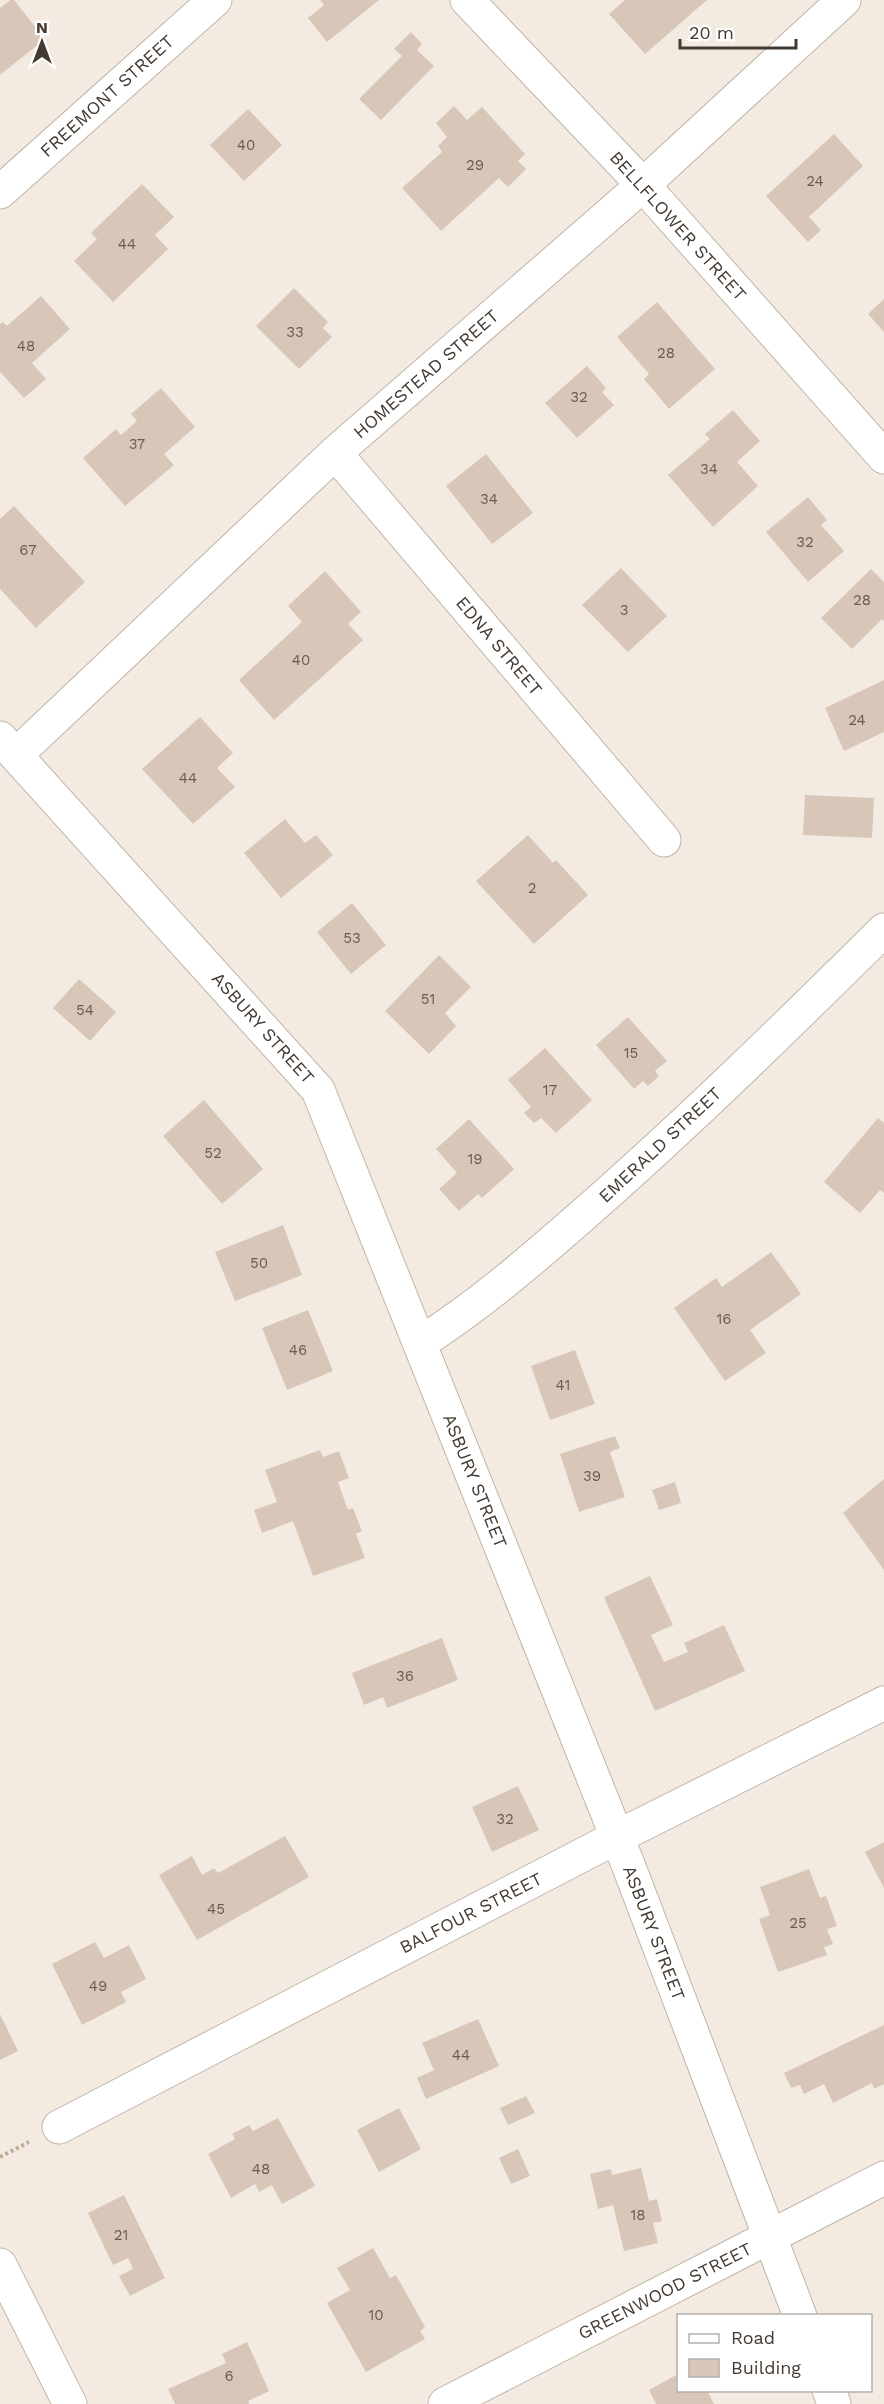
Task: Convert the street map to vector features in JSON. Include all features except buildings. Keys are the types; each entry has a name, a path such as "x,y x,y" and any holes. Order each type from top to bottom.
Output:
{"street":[{"name":"FREEMONT STREET","path":"0,192 215,0"},
{"name":"BELLFLOWER STREET","path":"467,0 643,185 884,457"},
{"name":"HOMESTEAD STREET","path":"8,746 335,453 643,185 844,0"},
{"name":"EDNA STREET","path":"335,453 664,840"},
{"name":"ASBURY STREET","path":"8,746 318,1090 617,1838 799,2314"},
{"name":"EMERALD STREET","path":"420,1343 451,1324 514,1276 659,1149 884,930"},
{"name":"BALFOUR STREET","path":"59,2127 617,1838 884,1703"},
{"name":"GREENWOOD STREET","path":"445,2404 884,2178"},
{"path":"0,2265 70,2404"}]}
